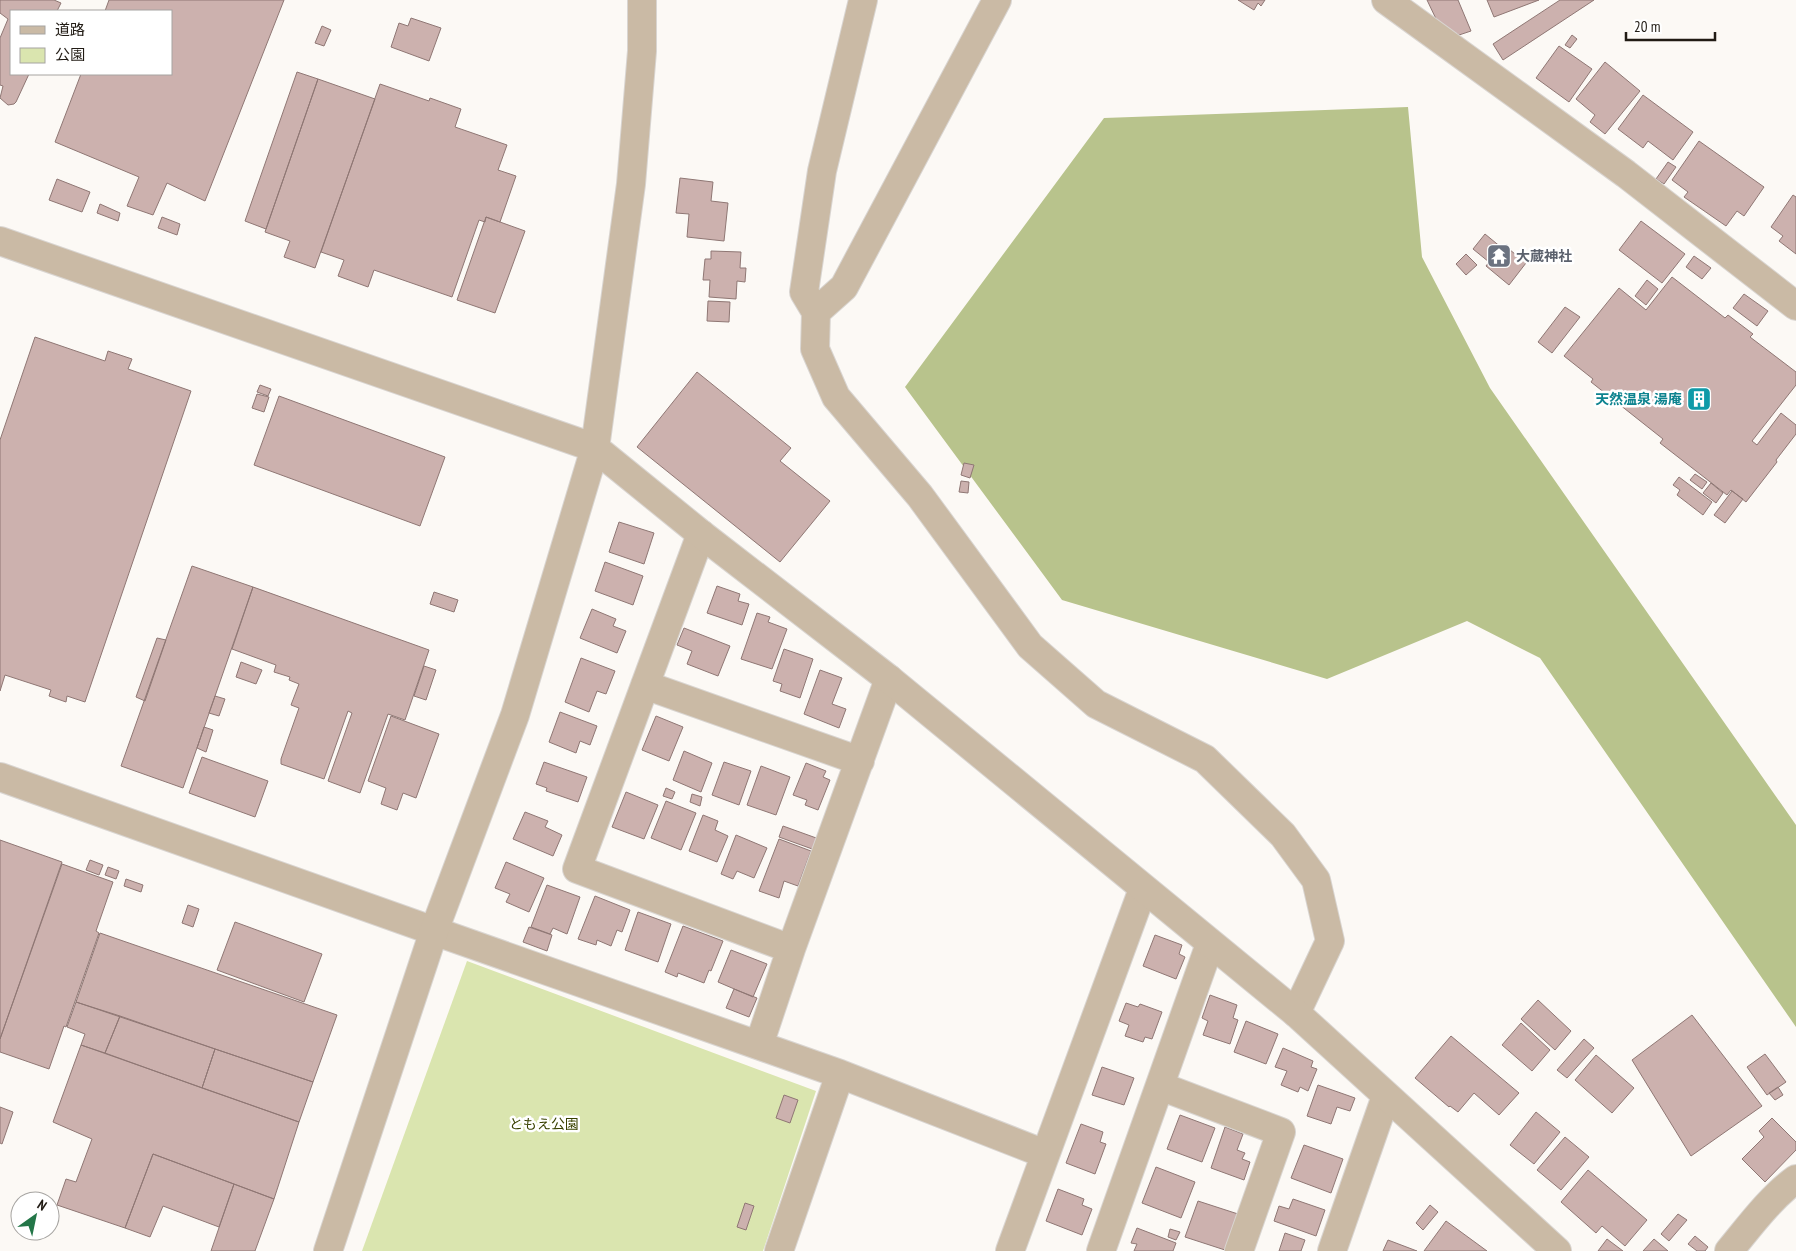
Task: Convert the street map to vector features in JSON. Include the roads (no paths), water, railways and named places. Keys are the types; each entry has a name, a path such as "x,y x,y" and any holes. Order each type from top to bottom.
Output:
{"street":[{"path":"328,1251 434,931 515,715 594,448 631,184 642,51 642,0"},
{"path":"863,0 822,171 805,282 804,292 816,312 815,349 836,397 920,496 1030,646 1096,704 1205,759 1283,835 1316,880 1330,941 1296,1013"},
{"path":"816,312 844,287 998,0"},
{"path":"1386,0 1626,174 1796,306"},
{"path":"0,241 594,448 701,534 890,679 1296,1013 1557,1251"},
{"path":"701,534 577,870 791,949"},
{"path":"759,1045 791,949 890,679"},
{"path":"645,685 860,761"},
{"path":"0,776 840,1074 1045,1154"},
{"path":"1010,1251 1143,888"},
{"path":"1101,1251 1210,944"},
{"path":"778,1251 840,1074"},
{"path":"1160,1086 1281,1132 1239,1251"},
{"path":"1332,1251 1386,1096"},
{"path":"1729,1251 1788,1185 1796,1179"}],"place":[{"name":"大蔵神社","path":"1499,256"},
{"name":"天然温泉 湯庵","path":"1699,399"}],"park label":[{"name":"ともえ公園","path":"544,1124"}]}
